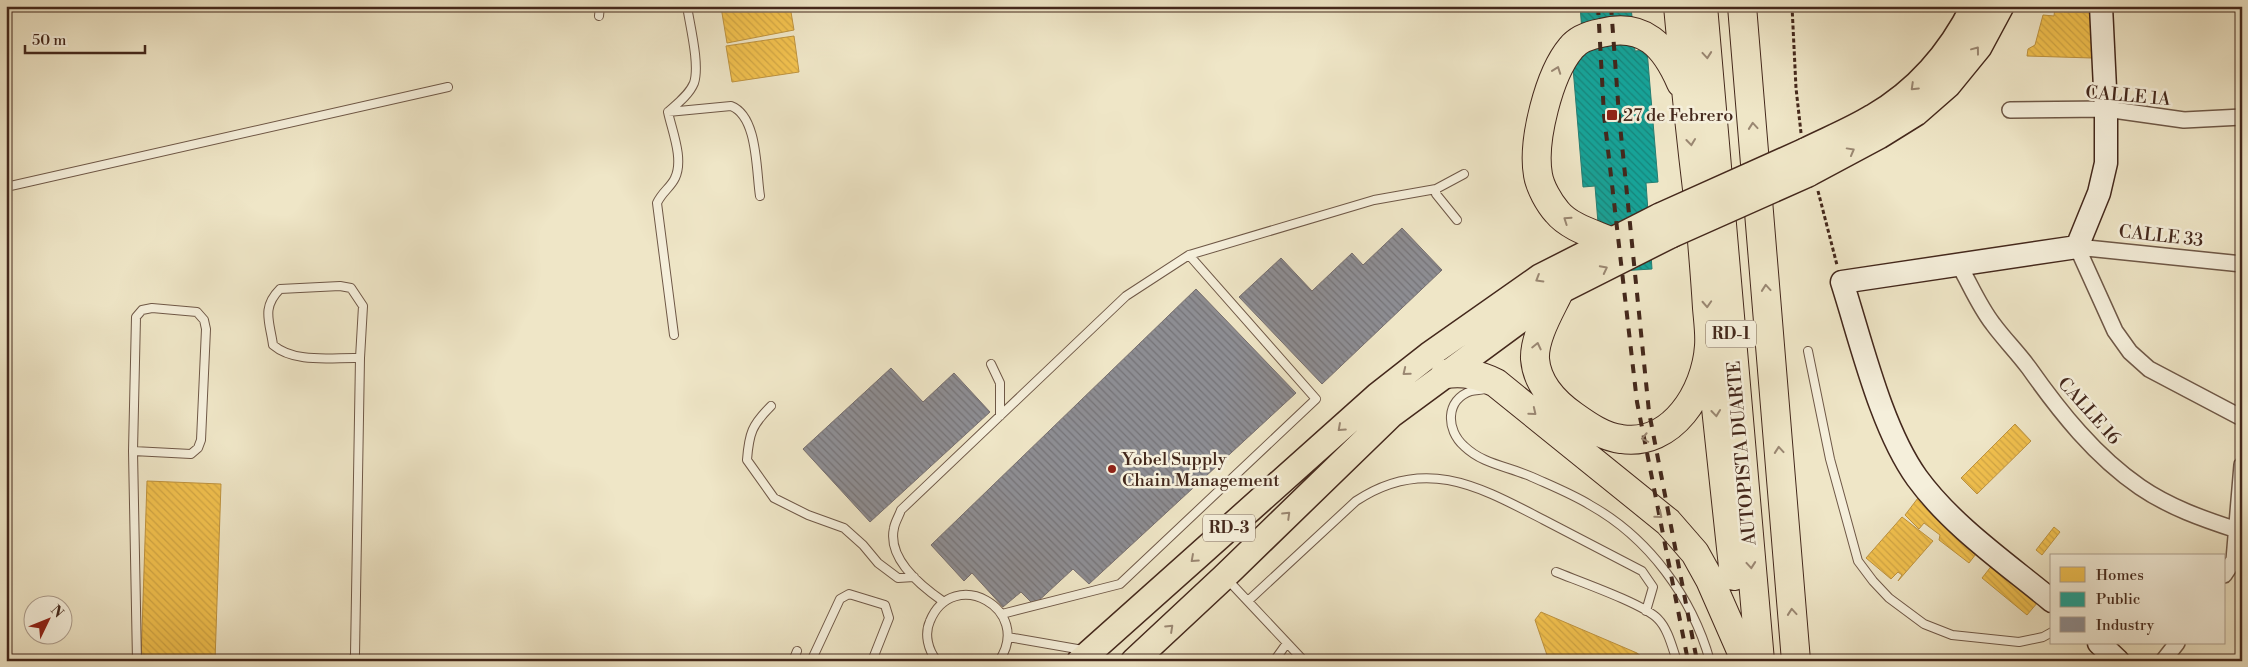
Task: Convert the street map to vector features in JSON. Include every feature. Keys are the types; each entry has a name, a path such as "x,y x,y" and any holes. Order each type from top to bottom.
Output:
{"highway":[{"path":"1678,6 1704,257 1709,347 1748,658"},
{"name":"AUTOPISTA DUARTE","path":"1703,6 1748,658"},
{"name":"AUTOPISTA DUARTE","path":"1742,6 1746,35 1796,661"},
{"path":"1746,35 1747,6"},
{"path":"1610,241 1574,224 1558,214 1547,197 1538,176 1537,144 1550,89 1560,62 1572,46 1588,36 1629,29 1661,47 1672,62 1686,96"},
{"path":"1559,292 1536,345 1537,372 1542,384 1550,395 1565,410 1596,431 1620,439 1644,439 1663,433 1679,418 1691,402 1700,382 1709,347"},
{"path":"1445,374 1464,372 1496,382 1668,522 1695,553 1748,658"}],"main road":[{"path":"1807,156 1872,118 1903,97 1933,69 1960,35 1974,6"},
{"path":"1807,156 1916,113 1948,86 1979,47 2001,6"},
{"path":"2050,599 1955,520 1917,478 1891,431 1842,282 2077,247 2099,193 2106,163 2106,109 2101,6"},
{"name":"RD-3","path":"1134,661 1224,577 1391,415 1445,374 1559,292 1642,237 1807,156"},
{"name":"RD-3","path":"1085,656 1378,395 1429,354 1540,277 1610,241 1642,237"},
{"path":"1230,527 1251,549"},
{"path":"2100,644 2113,660"}],"street":[{"name":"CALLE 1A","path":"2010,110 2106,109 2184,120 2242,117"},
{"name":"CALLE 33","path":"2077,247 2242,264"},
{"path":"2077,247 2115,331 2130,352 2149,369 2242,418"},
{"name":"CALLE 16","path":"1959,265 1991,322 2027,366 2049,398 2100,454 2140,487 2200,518 2239,529"},
{"path":"2226,573 2238,561 2242,465"},
{"path":"2163,661 2176,644"}],"lane":[{"path":"599,16 600,6"},
{"path":"668,112 689,92 694,82 696,69 687,6"},
{"path":"6,187 448,87"},
{"path":"668,112 731,106 740,110 751,125 760,196"},
{"path":"668,112 678,159 678,169 675,179 662,192 657,203 674,336"},
{"path":"944,602 928,591 914,577 894,548 894,528 901,510 1126,296 1189,255 1374,200 1436,189 1464,174"},
{"path":"1436,189 1436,194 1457,220"},
{"path":"1002,614 1120,584 1316,399 1189,255"},
{"path":"352,661 355,654 360,358 363,306 351,288 340,286 280,289 272,297 267,306 273,345 281,352 294,356 360,358"},
{"path":"133,450 191,454 198,448 201,440 206,329 204,320 197,312 152,308 142,310 136,316 133,450 137,661"},
{"path":"1808,351 1830,459 1858,561 1873,581 1889,598 1924,624 1952,635 2019,642 2043,637 2050,633"},
{"path":"991,364 1000,382 1000,416"},
{"path":"1508,391 1488,389 1471,391 1457,400 1450,413 1452,430 1462,445 1479,459 1529,475 1592,506 1646,548 1672,580 1693,613 1710,661"},
{"path":"771,406 758,418 750,433 747,460 774,498 808,515 844,528 863,545 878,563 898,578 914,577"},
{"path":"1248,601 1356,501 1375,488 1399,481 1442,479 1481,488 1642,571 1653,587 1646,611"},
{"path":"1556,572 1646,611 1658,619 1666,632 1676,661"},
{"path":"1224,577 1304,661"},
{"path":"813,657 840,599 849,594 885,605 889,618 872,661"},
{"path":"937,661 927,641 928,626 934,612 944,602 956,596 969,595 982,597 994,604 1002,614 1007,625 1008,637 999,661"},
{"path":"1008,637 1085,656"},
{"path":"1276,660 1287,643"},
{"path":"793,661 797,651"}],"path":[{"path":"1792,6 1796,88 1807,156 1842,282"}],"building: Homes":[{"path":"790,6 794,30 727,43 721,7"},
{"path":"2055,6 2065,6 2064,12 2093,13 2092,58 2027,56 2028,49 2035,45 2043,15 2054,16"},
{"path":"794,36 799,72 732,82 726,46"},
{"path":"2015,424 2031,441 1977,494 1961,478"},
{"path":"147,481 221,484 215,661 141,661"},
{"path":"1918,498 1927,509 1979,550 1969,563 1939,540 1940,535 1924,523 1919,529 1905,515"},
{"path":"1902,517 1933,541 1898,581 1902,575 1898,572 1891,579 1866,558"},
{"path":"2054,527 2060,532 2042,555 2036,550"},
{"path":"1993,564 2038,602 2027,615 1982,578"},
{"path":"1541,612 1637,653 1647,661 1549,661 1535,620"}],"building: Public":[{"path":"1580,6 1631,6 1635,51 1647,50 1658,182 1646,183 1652,269 1602,272 1595,186 1583,187 1572,56 1584,56"}],"building: Industry":[{"path":"1402,228 1442,270 1322,384 1239,297 1281,258 1312,291 1352,253 1363,265"},
{"name":"Yobel Supply Chain Management","path":"1196,289 1296,393 1089,584 1073,569 1034,605 1021,592 1003,607 972,573 964,581 931,545"},
{"path":"891,368 923,402 954,373 990,412 870,522 803,449"}],"railway":[{"path":"1598,6 1604,115 1637,402 1688,661"},
{"path":"1611,6 1619,115 1649,412 1697,661"}],"place":[{"name":"27 de Febrero","path":"1612,115"},
{"name":"Yobel Supply Chain Management","path":"1112,469"}]}
